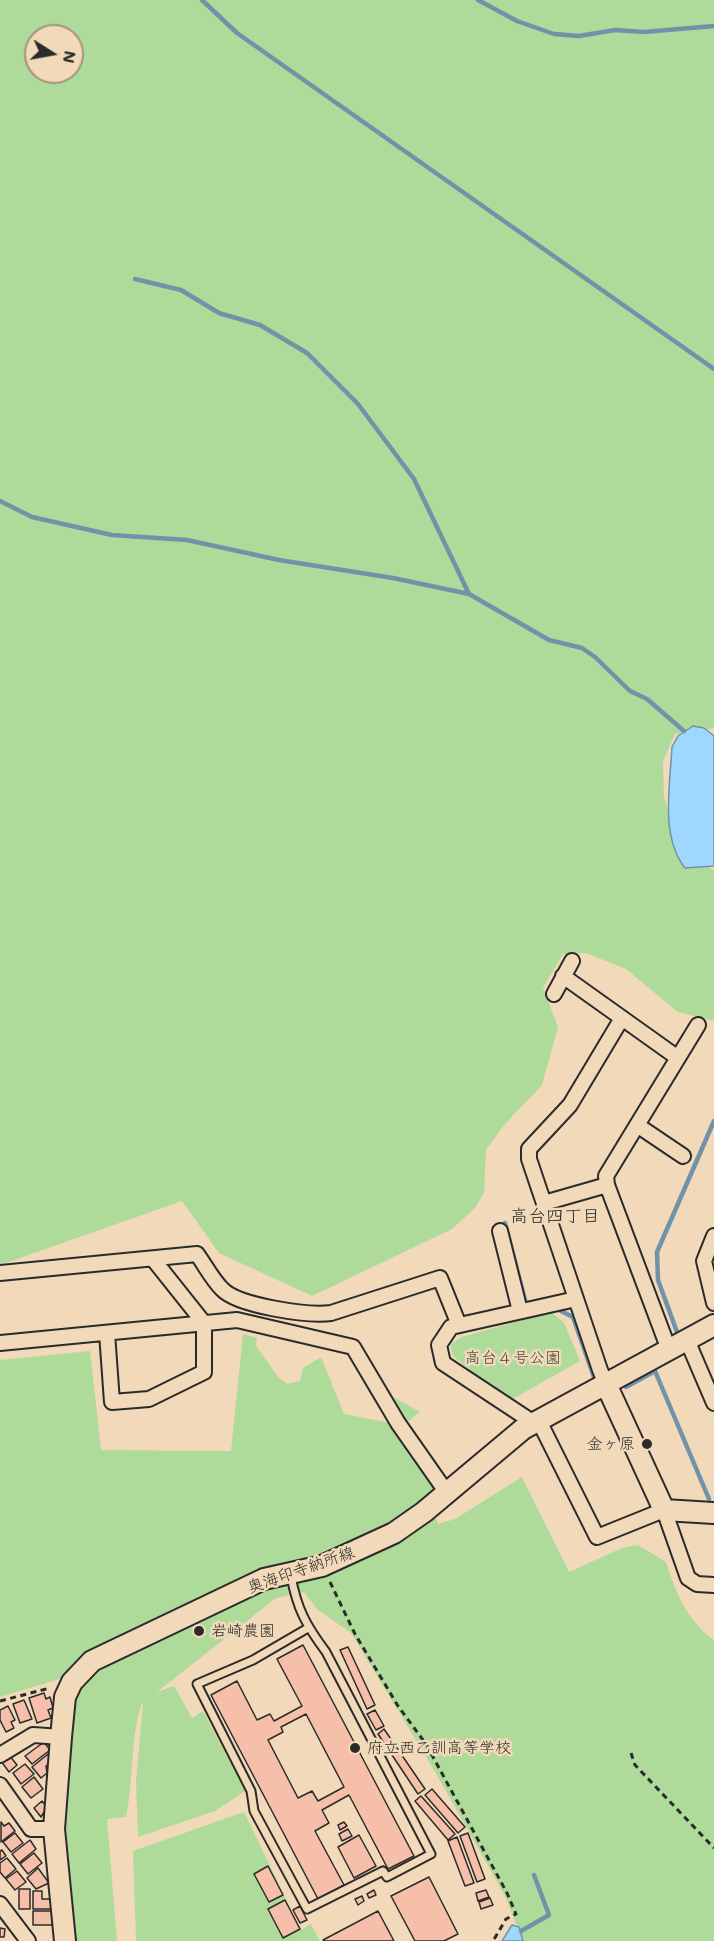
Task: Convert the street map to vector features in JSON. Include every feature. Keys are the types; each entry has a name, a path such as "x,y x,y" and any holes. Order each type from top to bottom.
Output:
{"main road":[{"name":"奥海印寺納所線","path":"65,1941 54,1828 61,1737 65,1697 72,1682 92,1661 264,1579 322,1566 394,1533 536,1422 714,1325"},
{"path":"606,1384 664,1510 714,1513"}],"street":[{"path":"554,994 572,961"},
{"path":"563,976 678,1058"},
{"path":"606,1384 529,1159 529,1149 570,1105 622,1018"},
{"path":"698,1025 606,1176 607,1185 678,1345 714,1403"},
{"path":"637,1125 683,1156"},
{"path":"544,1203 607,1185"},
{"path":"500,1231 520,1311"},
{"path":"714,1236 704,1261 714,1303"},
{"path":"0,1273 197,1254 223,1291 274,1310 314,1315 331,1313 440,1278 459,1325"},
{"path":"106,1333 112,1401 149,1399 204,1372 204,1323 153,1259"},
{"path":"576,1299 451,1327 439,1345 443,1363 536,1422 597,1537 664,1510 688,1578 697,1584 714,1585"},
{"path":"0,1343 237,1320 353,1347 398,1424 447,1493"},
{"path":"0,1755 33,1735 61,1737"},
{"path":"0,1785 32,1828 54,1828"},
{"path":"0,1904 28,1941"}],"lane":[{"path":"291,1573 296,1604 308,1628 326,1652 431,1854 387,1877 382,1871 307,1909 254,1811 251,1791 197,1684 253,1660 308,1628"}],"path":[{"path":"322,1566 355,1634 398,1706 426,1744 507,1893 516,1914 506,1919 493,1941"},
{"path":"0,1701 72,1682"},
{"path":"631,1753 635,1765 714,1848"}],"green space":[{"path":"0,0 714,0 714,728 675,734 663,761 664,797 677,841 714,871 714,1021 678,1012 626,969 586,953 563,954 543,988 558,1027 542,1085 504,1125 486,1150 484,1193 475,1208 452,1229 312,1296 219,1253 182,1201 0,1265"},
{"name":"高台４号公園","path":"551,1312 564,1323 580,1361 509,1401 453,1356 450,1344 462,1337"},
{"path":"243,1334 257,1338 256,1346 279,1378 287,1384 300,1381 303,1368 321,1357 344,1414 391,1423 433,1482 433,1491 427,1496 438,1524 455,1519 522,1477 569,1572 622,1548 638,1545 666,1562 690,1615 714,1640 714,1941 523,1941 505,1896 437,1775 351,1633 317,1609 304,1592 276,1598 157,1692 174,1686 192,1718 203,1711 245,1791 215,1811 138,1837 136,1782 143,1703 141,1705 135,1733 126,1817 107,1819 117,1941 71,1941 63,1831 70,1738 77,1697 76,1674 0,1697 0,1360 90,1351 101,1450 231,1451"},
{"path":"384,1392 420,1412 405,1424"},
{"path":"244,1812 301,1930 311,1924 320,1941 136,1941 133,1851"}],"water":[{"path":"693,726 704,728 714,736 714,866 685,868 672,841 668,810 672,747 678,736"},
{"path":"512,1925 519,1927 523,1941 502,1941"}],"building":[{"path":"303,1645 414,1856 388,1869 349,1795 322,1810 329,1823 315,1831 344,1885 318,1899 211,1695 237,1681 257,1720 270,1714 274,1721 302,1706 277,1659","holes":["306,1714 344,1787 318,1801 312,1791 298,1798 268,1740 283,1732 281,1727"]},
{"path":"348,1647 375,1705 367,1709 340,1650"},
{"path":"44,1693 46,1699 50,1697 53,1708 48,1710 51,1718 37,1723 29,1698"},
{"path":"24,1700 32,1719 20,1723 13,1704"},
{"path":"8,1706 15,1720 11,1722 14,1728 6,1732 0,1720 0,1710"},
{"path":"375,1710 384,1726 376,1730 367,1714"},
{"path":"384,1729 425,1789 418,1794 378,1734"},
{"path":"44,1742 50,1750 32,1764 25,1756"},
{"path":"48,1754 53,1760 46,1766 47,1773 41,1778 32,1767"},
{"path":"9,1755 17,1765 9,1772 1,1761"},
{"path":"25,1764 34,1774 21,1784 13,1773"},
{"path":"34,1777 43,1789 31,1798 22,1787"},
{"path":"432,1789 465,1827 458,1833 425,1795"},
{"path":"421,1796 455,1834 448,1840 415,1801"},
{"path":"42,1801 47,1807 41,1817 34,1808"},
{"path":"1,1822 4,1826 9,1823 15,1831 1,1842"},
{"path":"344,1822 347,1826 340,1830 338,1825"},
{"path":"348,1829 352,1836 342,1841 339,1834"},
{"path":"15,1833 23,1843 11,1852 3,1842"},
{"path":"468,1833 485,1879 477,1882 460,1836"},
{"path":"359,1835 376,1866 354,1878 338,1847"},
{"path":"457,1837 474,1883 465,1886 448,1841"},
{"path":"30,1840 36,1849 19,1863 12,1854"},
{"path":"2,1850 6,1856 0,1860 0,1851"},
{"path":"34,1853 42,1863 28,1874 20,1864"},
{"path":"7,1858 16,1869 5,1878 0,1872 0,1863"},
{"path":"268,1866 283,1895 269,1902 254,1874"},
{"path":"38,1868 49,1883 36,1889 27,1878"},
{"path":"17,1871 26,1882 15,1890 6,1879"},
{"path":"429,1877 458,1934 444,1941 415,1941 391,1896"},
{"path":"19,1889 30,1889 30,1909 19,1909"},
{"path":"374,1890 376,1895 369,1898 367,1894"},
{"path":"486,1890 489,1897 478,1901 476,1893"},
{"path":"33,1891 42,1891 42,1899 51,1899 51,1909 33,1909"},
{"path":"362,1896 364,1901 358,1905 355,1899"},
{"path":"490,1898 493,1905 481,1909 479,1902"},
{"path":"285,1900 300,1929 283,1938 268,1909"},
{"path":"300,1906 307,1920 300,1923 293,1910"},
{"path":"33,1911 52,1911 52,1925 33,1925"},
{"path":"378,1911 394,1941 323,1940"},
{"path":"0,1928 5,1929 4,1937 0,1937"}],"waterway":[{"path":"202,0 237,33 714,369"},
{"path":"478,0 517,21 554,34 579,36 615,30 644,32 714,26"},
{"path":"135,279 181,290 219,313 260,325 307,353 358,404 414,479 469,594"},
{"path":"0,501 32,517 112,535 187,540 279,560 393,578 469,594 549,640 582,648 595,657 630,691 647,699 684,731"},
{"path":"677,1332 658,1280 657,1252 714,1121"},
{"path":"505,1223 526,1304"},
{"path":"555,1308 573,1317 595,1380"},
{"path":"626,1387 655,1371 709,1499"},
{"path":"521,1931 549,1915 534,1875"}],"place":[{"name":"金ヶ原","path":"647,1444"},
{"name":"岩崎農園","path":"199,1631"},
{"name":"府立西乙訓高等学校","path":"355,1748"}],"district":[{"name":"高台四丁目","path":"555,1216"}]}
